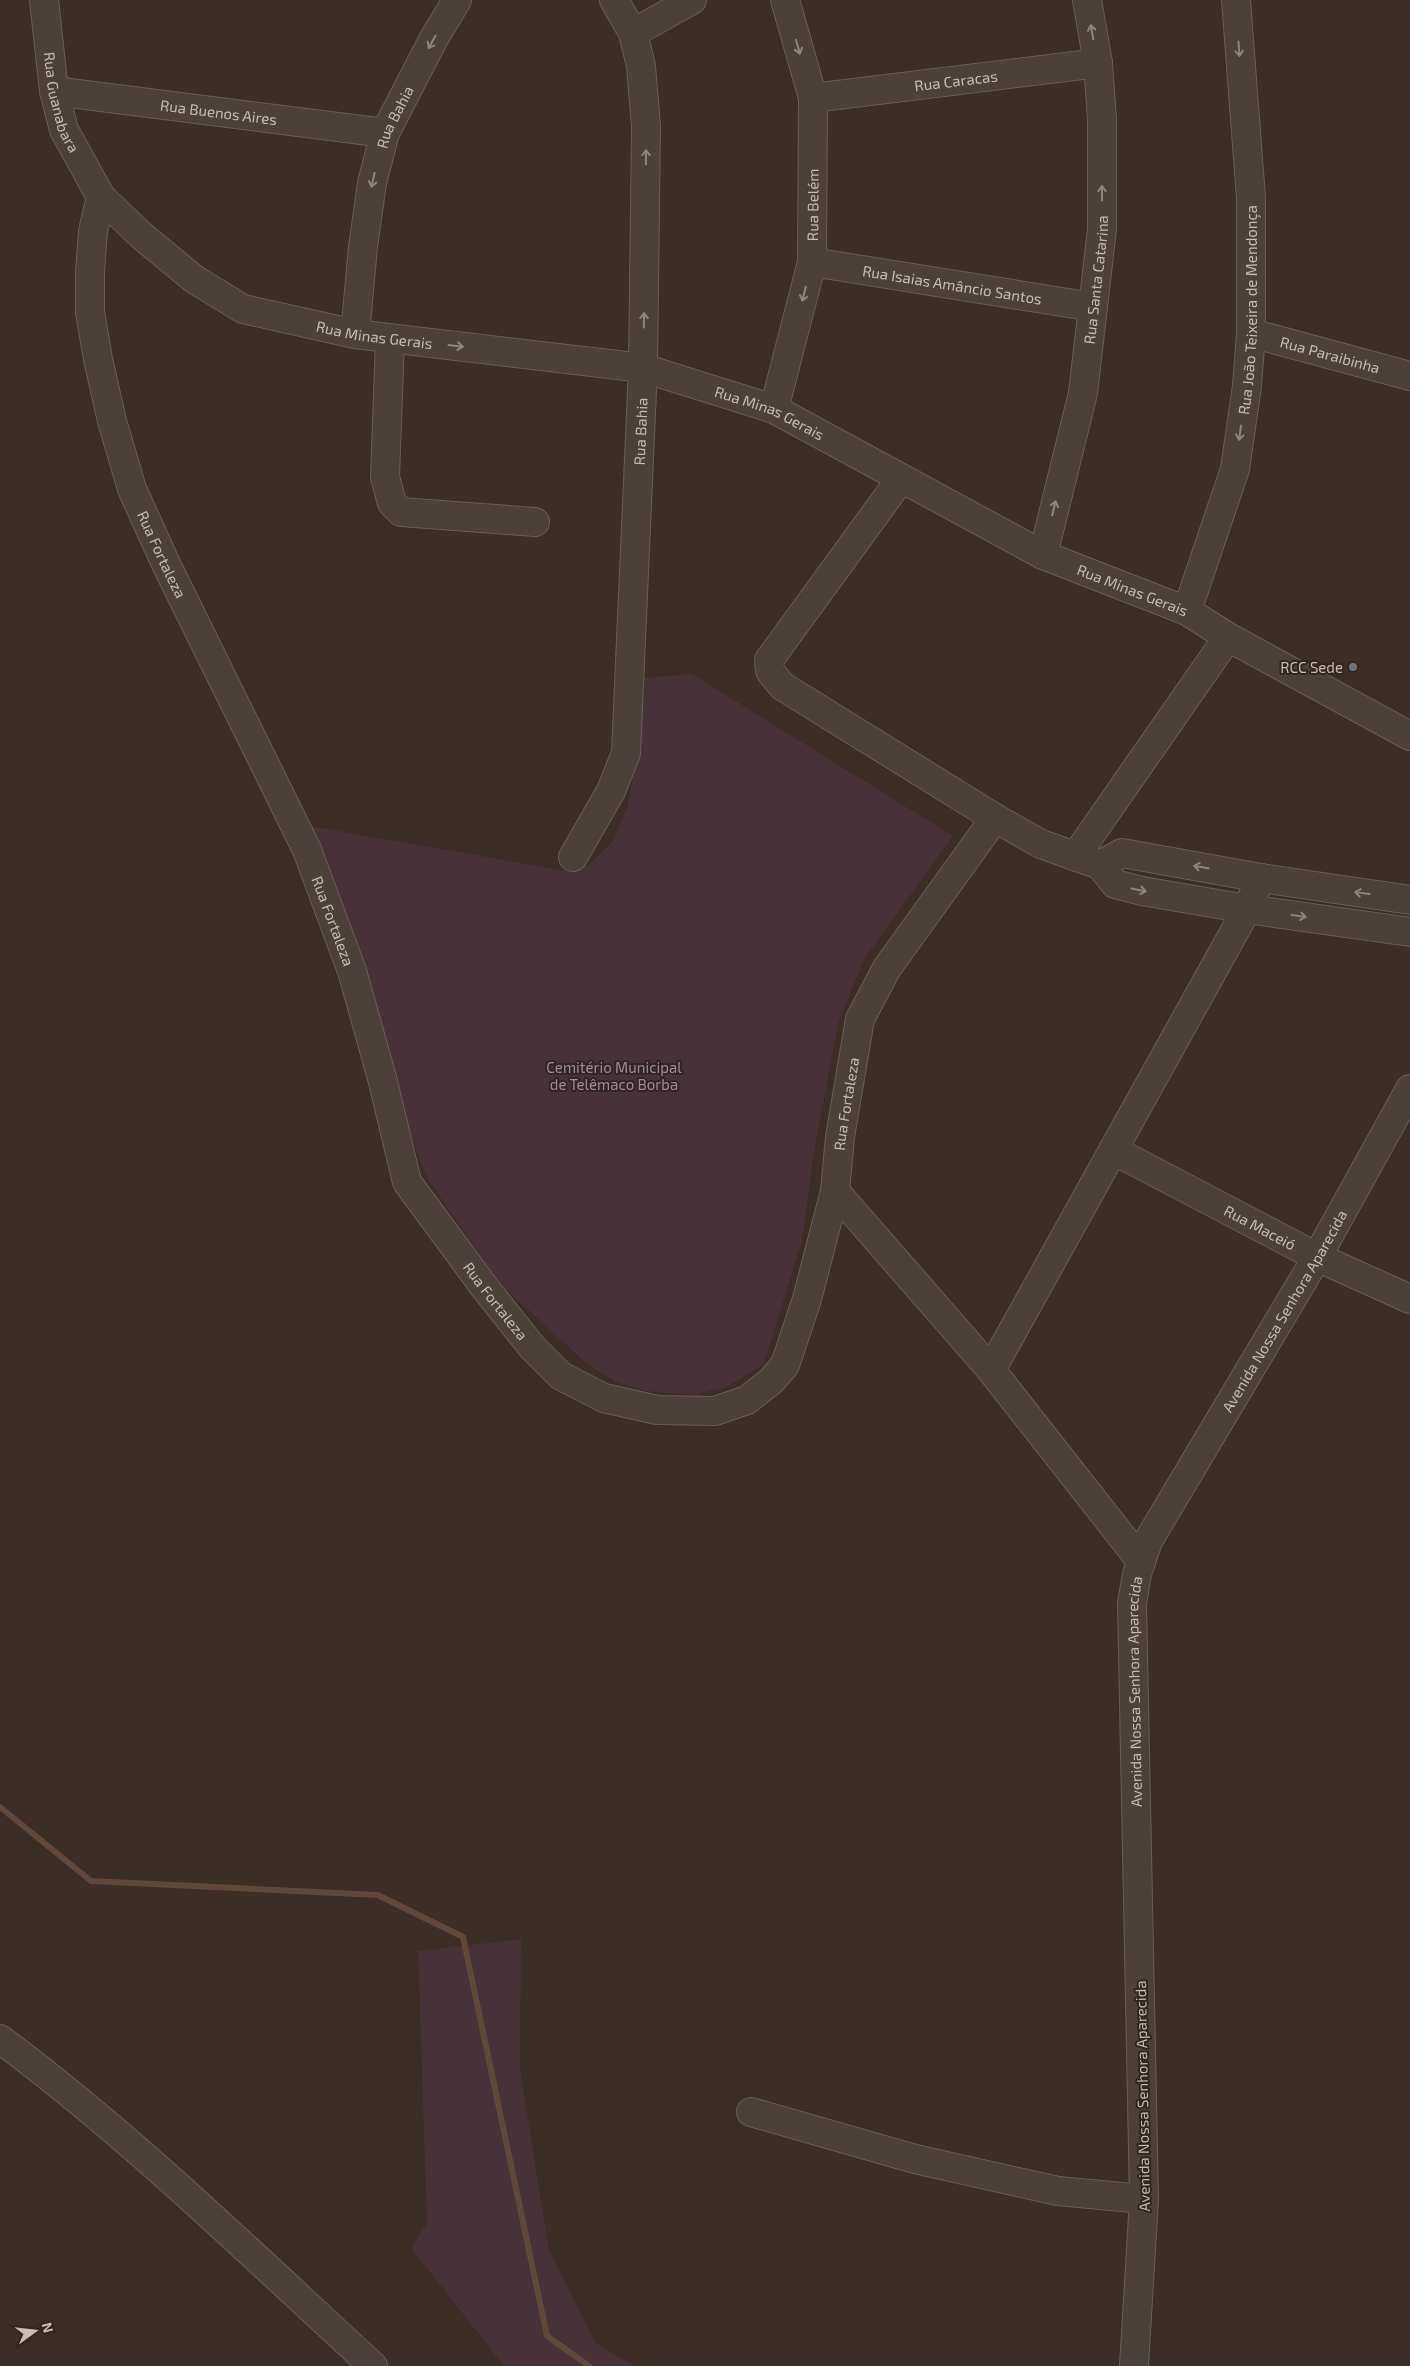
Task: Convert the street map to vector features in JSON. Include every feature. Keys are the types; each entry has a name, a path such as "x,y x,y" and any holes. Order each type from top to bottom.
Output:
{"street":[{"name":"Rua Guanabara","path":"44,0 54,91 64,130 101,197"},
{"name":"Rua Bahia","path":"355,334 362,247 372,183 384,133 433,40 457,0"},
{"name":"Rua Bahia","path":"573,857 611,791 626,753 643,368 646,126 641,66 633,33 614,0"},
{"path":"633,33 692,0"},
{"name":"Rua Belém","path":"774,409 812,262 813,98 785,0"},
{"name":"Rua Santa Catarina","path":"1042,555 1083,393 1102,229 1102,119 1098,63 1087,0"},
{"name":"Rua João Teixeira de Mendonça","path":"1187,611 1235,469 1247,386 1251,333 1251,198 1236,0"},
{"name":"Rua Caracas","path":"813,98 1098,63"},
{"name":"Rua Buenos Aires","path":"54,91 384,133"},
{"name":"Rua Minas Gerais","path":"101,197 142,236 194,279 243,309 355,334 643,368 774,409 900,480 1042,555 1187,611 1228,637 1410,736"},
{"name":"Rua Fortaleza","path":"101,197 93,231 90,312 112,421 132,489 166,564 307,850 352,971 382,1078 407,1182 485,1288 532,1347 561,1376 604,1398 657,1410 715,1411 747,1400 770,1381 785,1365 807,1299 835,1191 840,1137 860,1019 887,968 995,818"},
{"name":"Rua Isaias Amâncio Santos","path":"812,262 1093,307"},
{"name":"Rua Paraibinha","path":"1251,333 1410,376"},
{"path":"390,338 385,477 392,503 401,512 535,522"},
{"path":"900,480 769,660 770,671 782,686 995,818 1041,844 1088,861 1110,881 1125,888 1246,909 1410,932"},
{"path":"1088,861 1228,637"},
{"path":"1088,861 1122,853 1261,878 1410,900"},
{"path":"991,1370 1246,909 1261,878"},
{"name":"Avenida Nossa Senhora Aparecida","path":"1134,2366 1144,2200 1132,1603 1141,1561 1148,1541 1317,1257 1410,1089"},
{"name":"Rua Maceió","path":"1113,1150 1317,1257 1410,1299"},
{"path":"835,1191 991,1370 1141,1561"},
{"path":"0,2039 38,2067 194,2199 373,2366"},
{"path":"750,2112 915,2159 1058,2190 1144,2200"}],"green space":[{"name":"Cemitério Municipal de Telêmaco Borba","path":"692,674 953,836 865,958 839,1021 815,1146 802,1241 764,1364 726,1387 693,1395 645,1391 616,1382 587,1364 499,1283 427,1178 387,1073 304,825 561,870 588,866 614,840 627,807 636,760 641,678"},
{"path":"521,1939 520,2069 549,2250 596,2343 634,2366 504,2366 411,2248 427,2223 418,1951"}],"waterway":[{"path":"0,1807 91,1881 378,1895 463,1937 547,2336 589,2366"}],"place":[{"name":"RCC Sede","path":"1353,667"}]}
